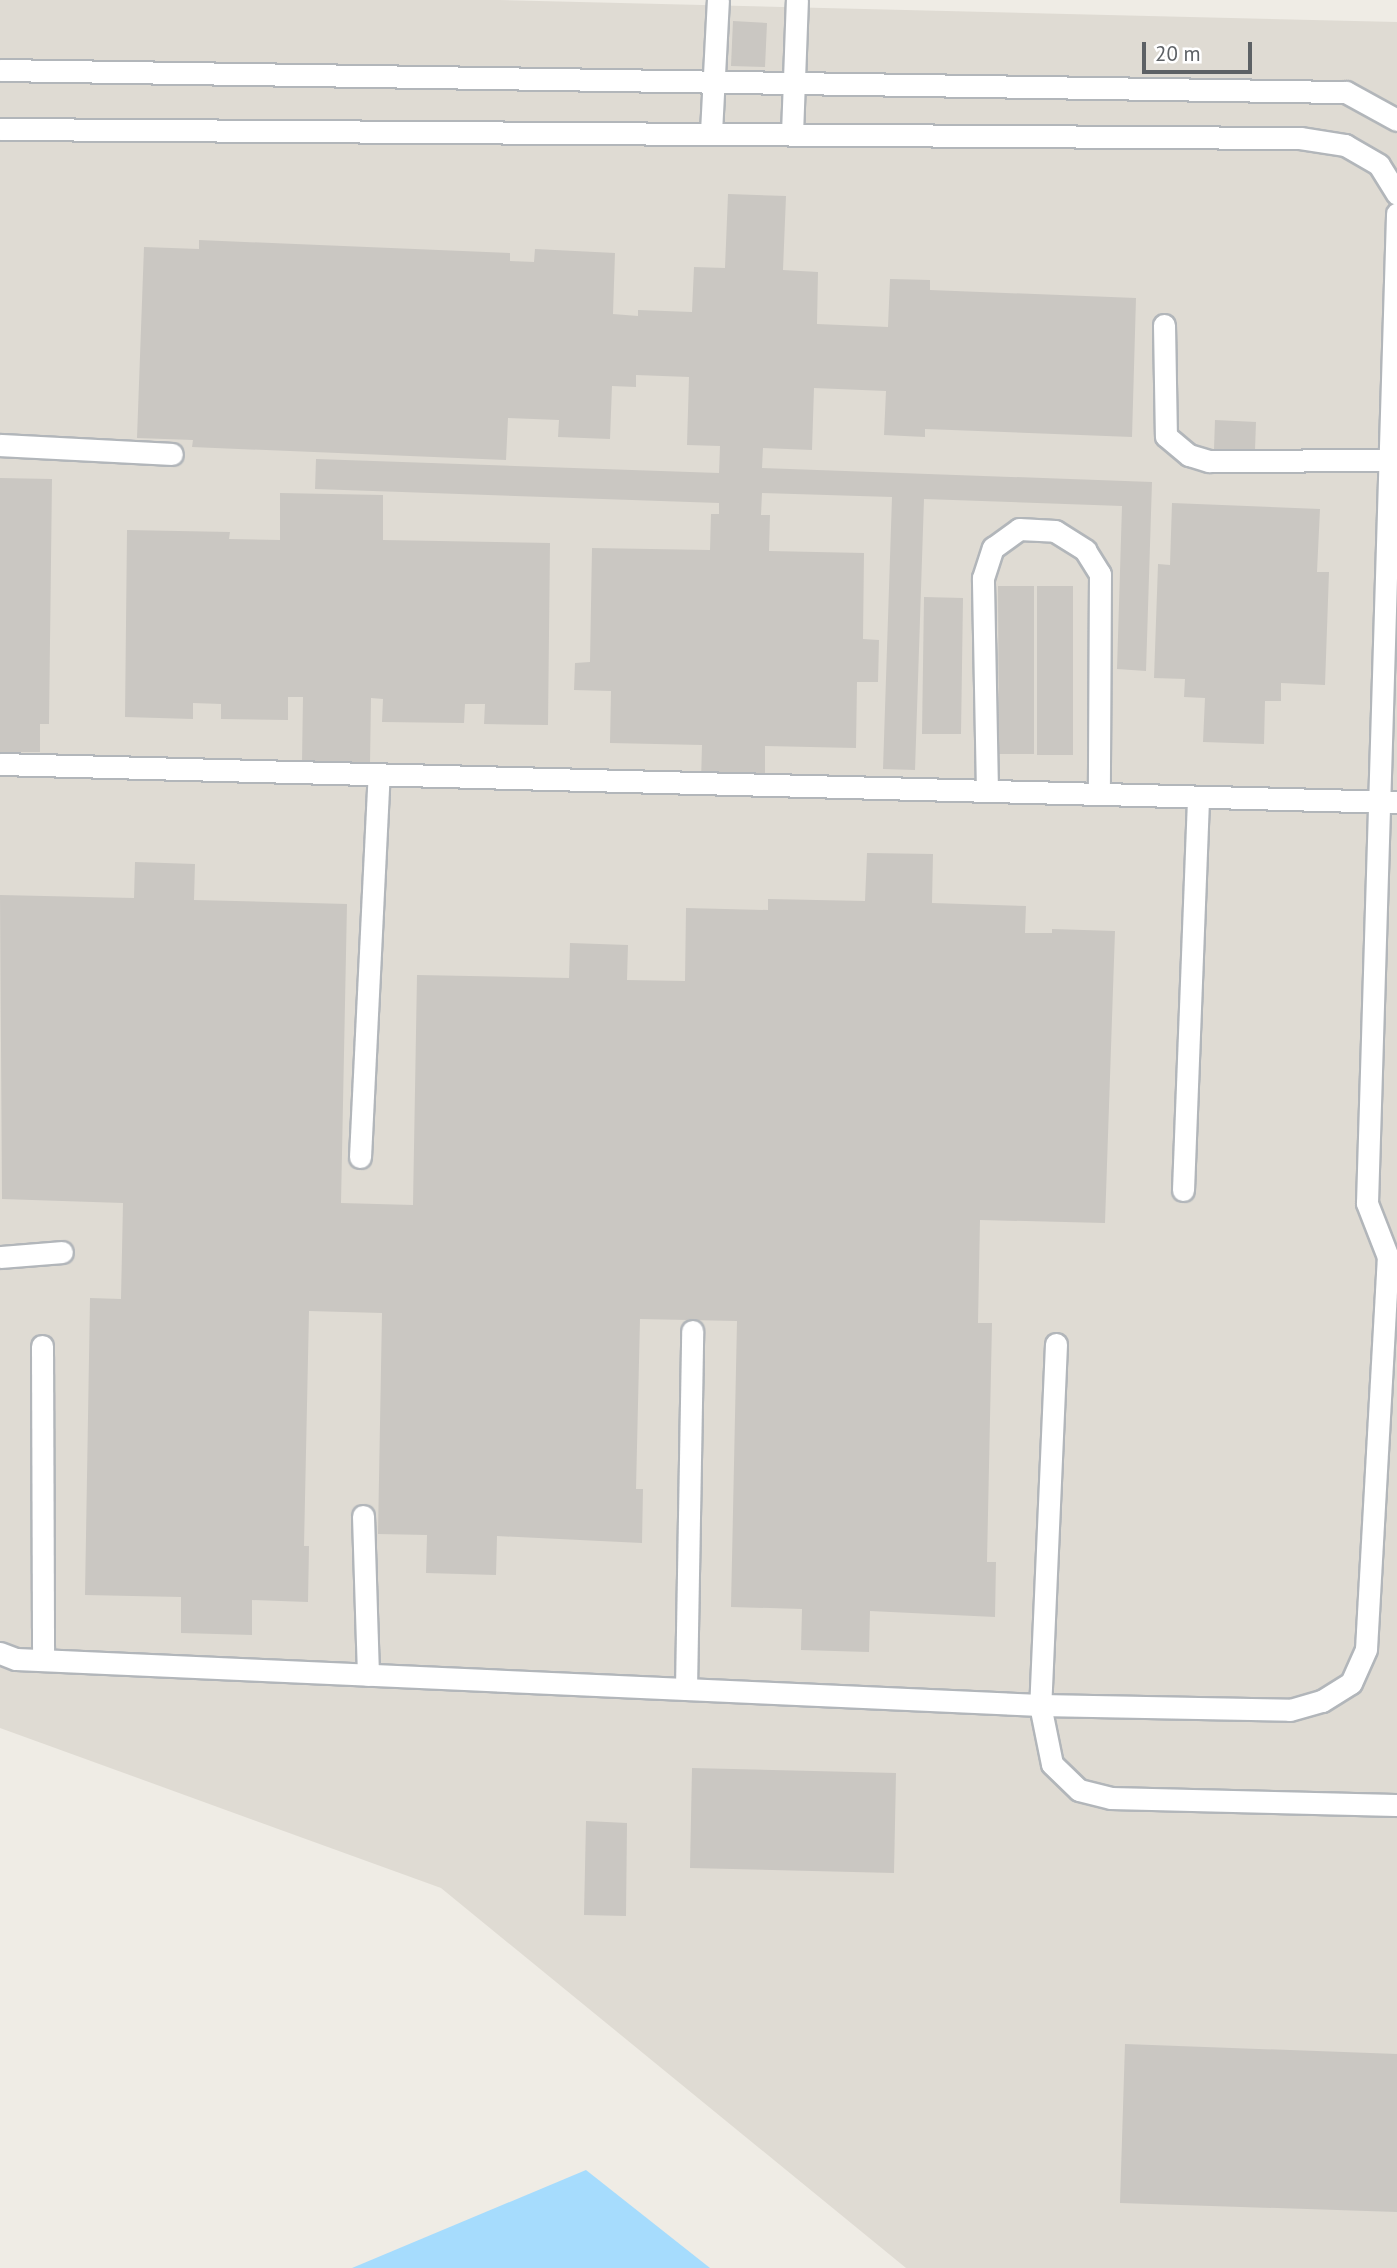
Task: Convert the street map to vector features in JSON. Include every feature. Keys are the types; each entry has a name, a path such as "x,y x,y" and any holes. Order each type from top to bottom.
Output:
{"lane":[{"path":"711,132 718,0"},
{"path":"792,134 797,0"},
{"path":"0,70 1346,92 1397,120"},
{"path":"0,129 1300,138 1345,145 1379,165 1397,194"},
{"path":"0,1653 43,1660 1040,1705 1290,1710 1322,1701 1350,1683 1366,1649 1391,1298 1392,1248 1367,1203 1387,802 1397,213"},
{"path":"1164,325 1166,436 1189,455 1209,461 1393,460"},
{"path":"0,445 172,454"},
{"path":"987,791 983,578 993,548 1019,529 1055,531 1085,550 1100,574 1099,794"},
{"path":"0,764 1387,802"},
{"path":"360,1157 379,774"},
{"path":"1183,1190 1198,797"},
{"path":"0,1256 62,1252"},
{"path":"686,1689 692,1331"},
{"path":"1056,1344 1040,1705 1052,1764 1079,1790 1111,1798 1397,1805"},
{"path":"42,1346 43,1660"},
{"path":"363,1516 368,1675"}],"shaded area":[{"path":"0,0 500,0 1397,22 1397,2268 906,2268 441,1888 0,1728"}],"water":[{"path":"586,2170 710,2268 352,2268"}],"building":[{"path":"733,21 767,23 765,67 731,66"},
{"path":"728,194 786,196 783,270 818,272 817,324 888,327 890,279 930,280 930,290 1136,298 1132,437 925,429 925,437 884,435 886,391 814,388 812,450 763,448 762,468 1152,482 1146,671 1117,669 1122,506 924,499 915,770 883,769 892,497 762,493 761,515 770,515 769,551 864,553 863,639 879,640 878,682 857,682 856,748 765,746 765,784 701,782 702,745 610,743 611,691 574,690 575,663 590,662 592,548 710,550 711,514 719,514 719,503 315,489 316,459 719,473 720,446 687,445 689,377 636,375 636,387 612,386 610,439 558,437 559,420 508,418 506,460 192,447 193,440 137,438 144,247 199,249 199,240 510,253 510,261 534,262 535,249 615,253 613,314 638,316 638,310 692,312 694,267 725,268"},
{"path":"1215,420 1256,422 1255,450 1214,449"},
{"path":"0,478 52,479 49,724 40,724 40,752 0,752"},
{"path":"280,493 383,495 383,540 550,543 548,725 484,724 485,704 465,704 464,723 382,722 383,699 371,698 370,764 302,762 303,697 288,697 288,720 221,719 221,704 193,703 193,719 125,717 127,530 230,532 229,539 280,540"},
{"path":"1172,503 1320,509 1317,572 1329,572 1325,685 1281,683 1281,701 1265,701 1264,744 1203,742 1205,698 1184,697 1185,679 1154,678 1158,564 1170,565"},
{"path":"998,586 1034,586 1034,754 999,754"},
{"path":"1037,586 1073,586 1073,755 1037,755"},
{"path":"924,597 963,598 961,734 922,734"},
{"path":"867,853 933,854 932,903 1026,906 1025,933 1052,933 1052,929 1115,931 1105,1223 980,1220 978,1323 992,1323 987,1562 996,1562 995,1617 870,1611 869,1652 801,1650 802,1609 731,1607 737,1321 640,1319 636,1489 643,1489 642,1543 497,1536 496,1575 426,1573 427,1535 378,1534 382,1313 309,1311 304,1546 309,1546 308,1602 252,1600 252,1635 181,1633 181,1597 85,1595 90,1298 121,1299 123,1203 2,1199 0,895 134,898 135,862 195,864 194,900 347,904 341,1203 413,1205 417,975 569,978 570,943 628,945 627,980 685,981 686,908 768,910 768,899 865,901"},
{"path":"692,1768 896,1773 894,1873 690,1868"},
{"path":"586,1821 627,1823 626,1916 584,1915"},
{"path":"1125,2044 1397,2054 1397,2212 1120,2203"}]}
